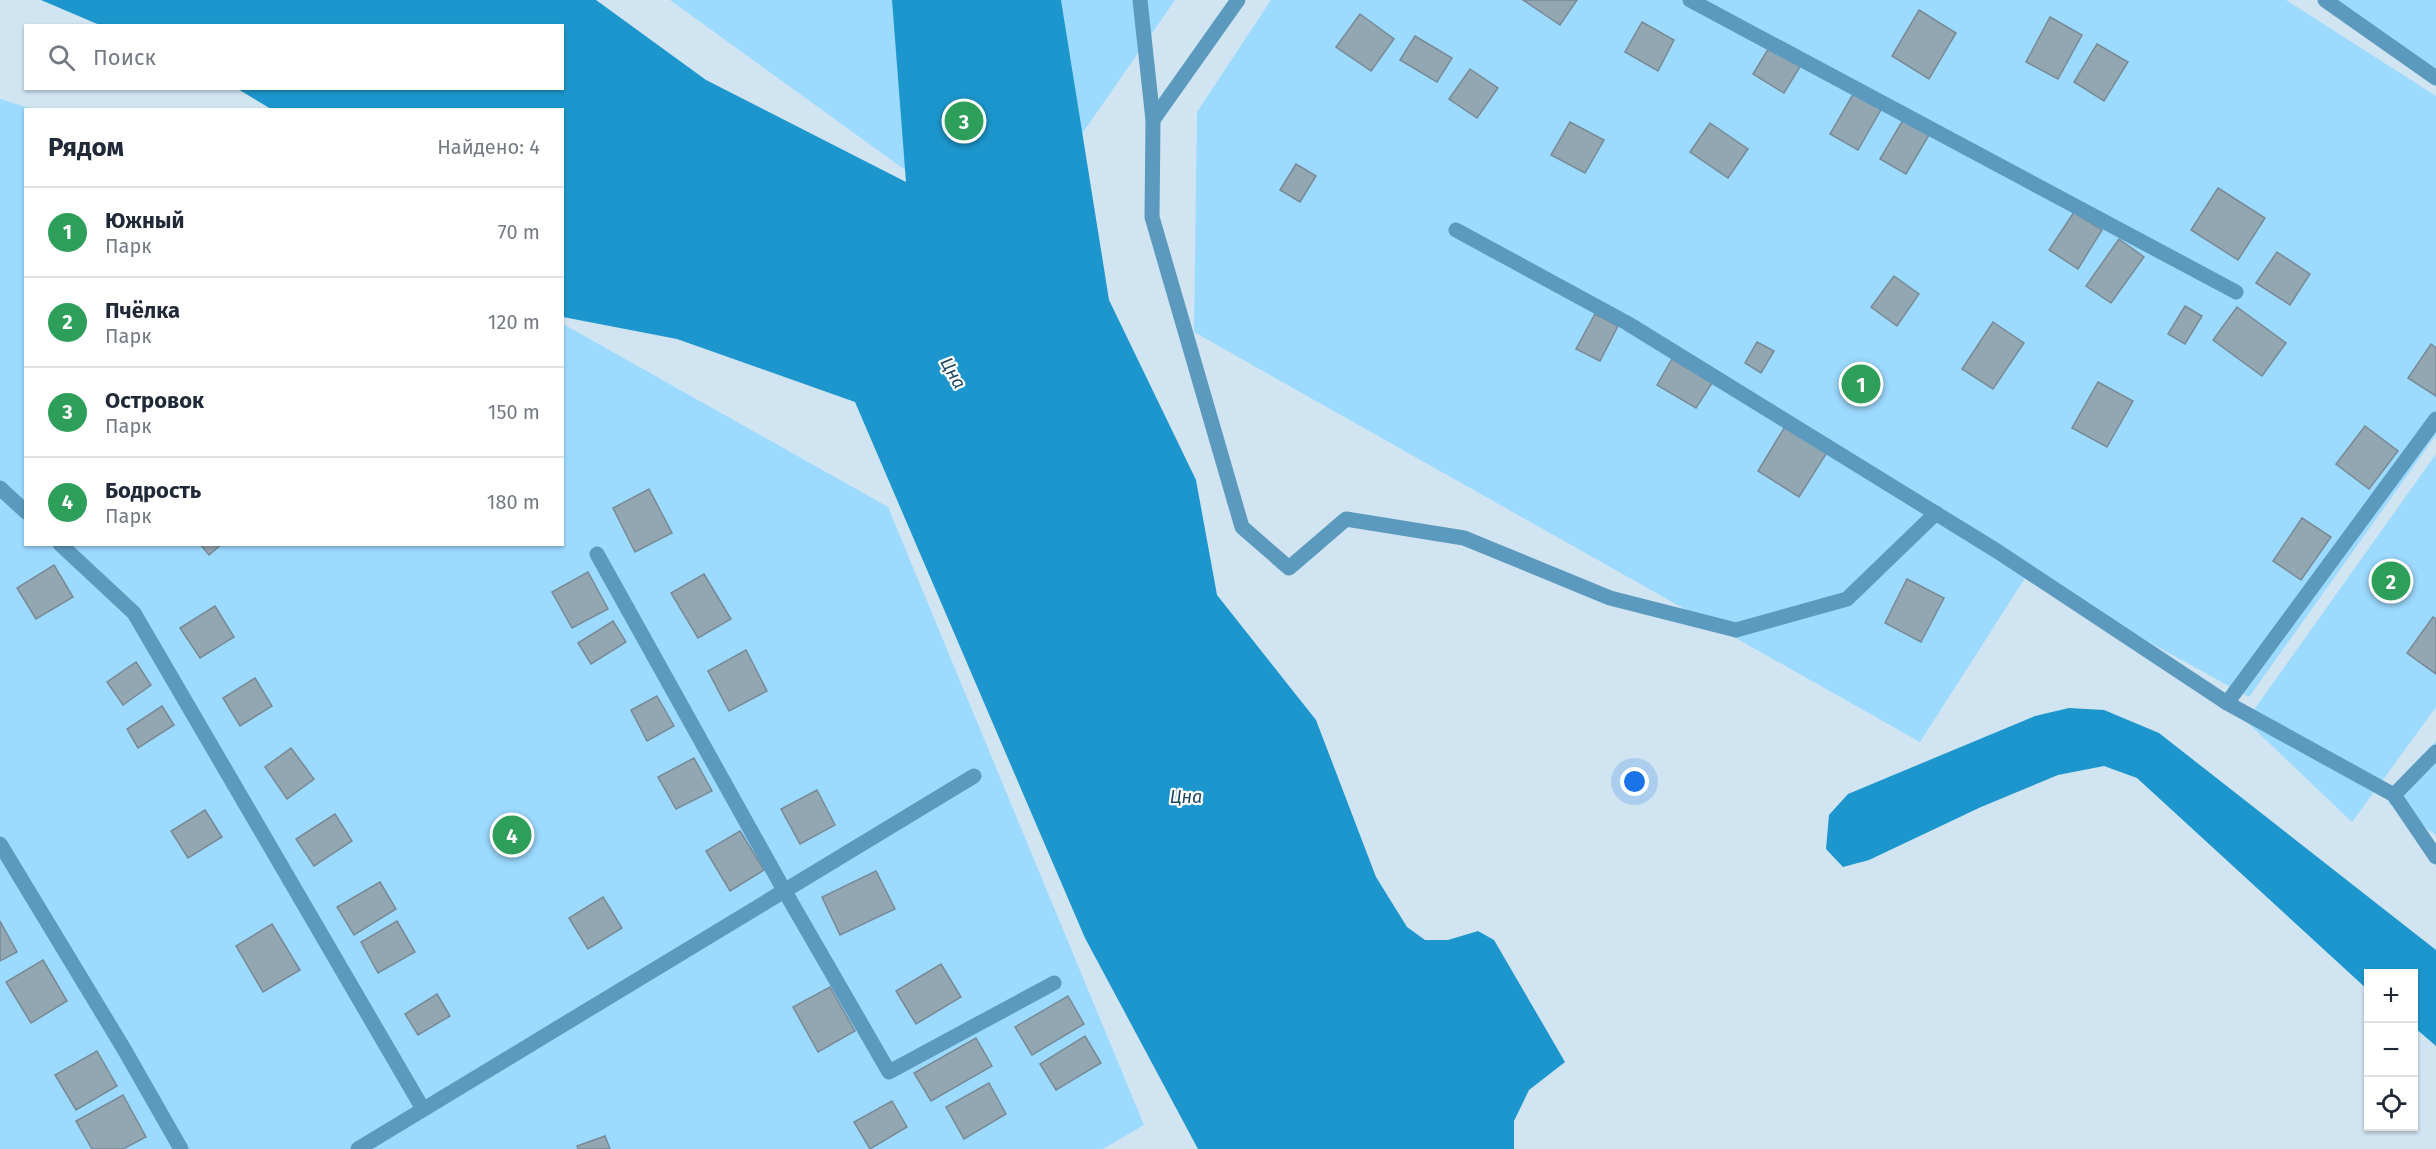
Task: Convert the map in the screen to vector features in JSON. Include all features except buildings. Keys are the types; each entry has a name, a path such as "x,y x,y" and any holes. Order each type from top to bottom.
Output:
{"street":[{"path":"1140,0 1153,120 1152,217 1242,527 1289,568 1346,519 1464,538 1610,598 1736,630 1847,599 1936,513"},
{"path":"1153,120 1238,0"},
{"path":"1690,0 2236,292"},
{"path":"2325,0 2342,4 2436,78"},
{"path":"1456,230 1628,323 1936,513 2227,703 2394,795 2436,857"},
{"path":"2227,703 2436,419"},
{"path":"0,488 24,510"},
{"path":"62,546 134,613 423,1109"},
{"path":"597,554 784,890 889,1072 1054,983"},
{"path":"2394,795 2436,752"},
{"path":"358,1149 974,776"},
{"path":"0,844 124,1049 181,1149"}],"shaded area":[{"path":"670,0 1175,0 1006,243"},
{"path":"1271,0 2286,0 2436,96 2436,435 2249,697 2027,575 1920,742 1194,332 1197,112"},
{"path":"2327,0 2436,0 2436,69"},
{"path":"0,99 29,108 24,108 24,546 564,546 564,325 888,507 1144,1125 1103,1149 0,1149"},
{"path":"2436,454 2436,707 2352,822 2246,721"},
{"path":"2436,741 2436,835 2388,803"}],"water":[{"name":"Цна","path":"41,0 596,0 706,80 906,182 892,0 1061,0 1109,300 1196,480 1217,595 1316,720 1376,877 1407,927 1425,940 1448,940 1478,931 1494,940 1565,1062 1529,1090 1514,1121 1514,1149 1198,1149 1085,938 855,402 677,339 564,317 564,108 269,108 240,90 564,90 564,24 97,24"},
{"path":"2069,708 2104,710 2159,733 2436,950 2436,1046 2418,1030 2418,969 2364,969 2364,986 2137,778 2104,766 2058,775 1981,807 1869,860 1843,867 1826,849 1829,815 1848,794 2035,716"}],"place":[{"name":"Островок","path":"964,121"},
{"name":"Южный","path":"1861,384"},
{"name":"Пчёлка","path":"2391,581"},
{"name":"Бодрость","path":"512,835"}]}
